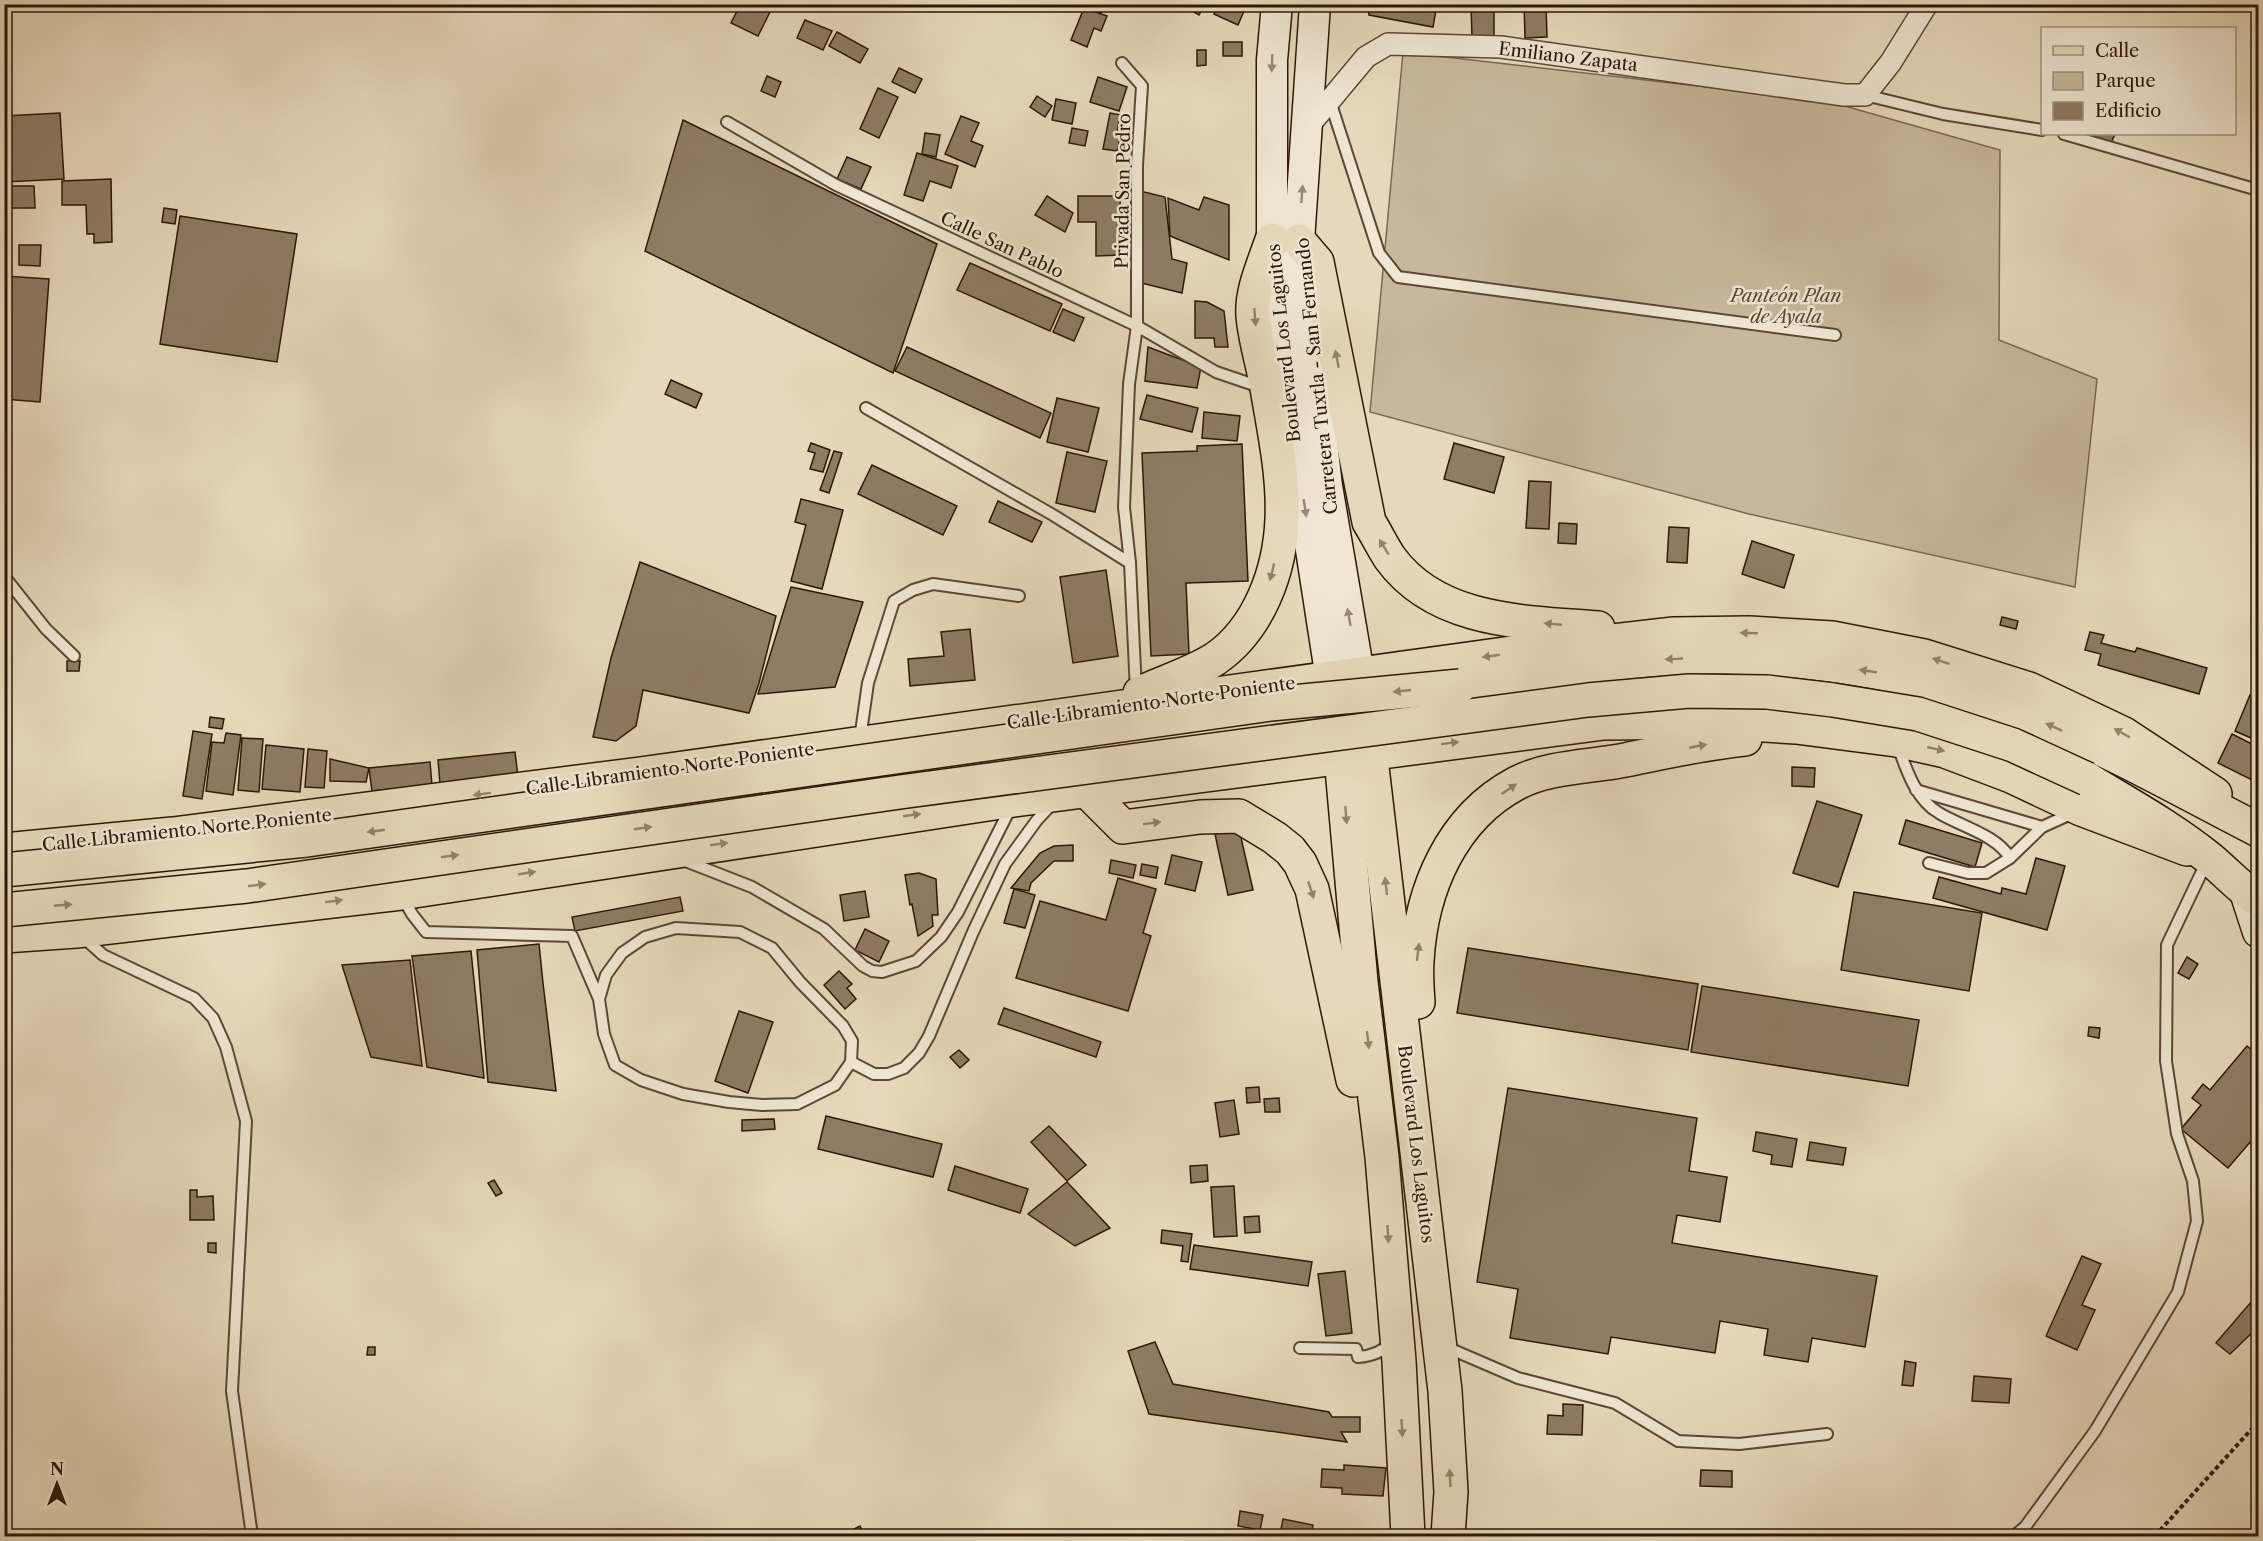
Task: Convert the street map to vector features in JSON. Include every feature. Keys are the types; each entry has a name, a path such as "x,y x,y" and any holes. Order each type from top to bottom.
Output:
{"main road":[{"name":"Boulevard Los Laguitos","path":"1277,4 1272,60 1286,241 1290,414 1345,677"},
{"name":"Carretera Tuxtla - San Fernando","path":"1286,241 1306,129 1315,4"},
{"path":"1100,710 1215,659 1240,637 1262,605 1276,559 1282,519 1281,479 1253,314 1258,281 1286,241 1317,262 1369,522 1390,558 1414,583 1444,603 1489,618 1674,634"},
{"name":"Calle Libramiento Norte Poniente","path":"4,850 173,834 1526,651 1674,634 1749,633 1832,638 1924,656 2029,689 2124,734 2259,823"},
{"name":"Calle Libramiento Norte Poniente","path":"4,870 307,840 1270,704 1460,686 1636,662 1719,657 1800,660 1882,673 1966,694 2038,720 2107,752 2259,830"},
{"path":"1345,677 1356,755"},
{"path":"4,910 247,886 912,790 1576,702 1689,691 1767,692 1918,714 2013,745 2084,794"},
{"path":"4,936 76,931 401,893 1014,800 1604,723 1717,722 1796,727 1896,740 1945,751 2011,776 2135,808 2208,858 2252,896 2259,932"},
{"path":"1419,1157 1422,1132 1416,962 1421,921 1437,871 1455,837 1484,806 1518,783 1554,771 1727,740 1760,737 1796,727"},
{"name":"Boulevard Los Laguitos","path":"1356,755 1419,1157 1445,1391 1451,1492 1448,1536"},
{"name":"Boulevard Los Laguitos","path":"1356,755 1361,982 1382,1157 1408,1536"},
{"path":"1073,793 1124,827 1200,817 1239,816 1290,850 1300,863 1312,889 1359,1109 1368,1141 1382,1157"}],"street":[{"path":"1865,95 1891,62 1927,4"},
{"name":"Emiliano Zapata","path":"1306,129 1366,57 1388,44 1501,47 1865,95"}],"lane":[{"name":"Privada San Pedro","path":"1122,63 1142,86 1137,165 1137,326 1129,384 1125,496 1136,695"},
{"path":"1865,95 1943,114 2041,130"},
{"path":"1329,100 1379,252 1398,277 1835,335"},
{"name":"Calle San Pablo","path":"727,122 836,185 1137,326 1216,372 1267,389"},
{"path":"2067,135 2259,190"},
{"path":"866,408 1053,515 1130,563"},
{"path":"4,576 46,629 74,656"},
{"path":"859,743 868,683 894,601 913,590 933,584 1019,596"},
{"path":"1896,740 1917,790 1936,812 1978,832 2006,850 2010,858"},
{"path":"1917,790 2042,827"},
{"path":"851,1062 874,1074 888,1074 904,1068 919,1053 929,1036 1005,864 1037,820 1073,793"},
{"path":"1929,863 1968,873 1986,873 2010,858 2042,827 2084,794"},
{"path":"663,852 752,887 824,929 863,966 872,971 882,972 916,962 941,937 958,912 1014,800"},
{"path":"2014,1536 2025,1527 2095,1431 2178,1292 2197,1221 2193,1181 2177,1134 2166,1061 2167,945 2208,858"},
{"path":"401,893 412,914 426,932 572,936 599,999 604,1034 615,1065 641,1080 683,1094 762,1105 797,1104 835,1085 851,1062 852,1041 843,1026 800,982 772,948 740,932 676,928 645,938 622,953 606,975 599,999"},
{"path":"76,931 103,955 194,998 213,1018 226,1047 246,1121 232,1391 252,1536"},
{"path":"1300,1348 1356,1349 1358,1357 1370,1356 1386,1348 1396,1338"},
{"path":"1440,1344 1518,1378 1615,1404 1678,1441 1739,1444 1827,1434"}],"path":[{"path":"2155,1536 2259,1422"}],"green space":[{"name":"Panteón Plan de Ayala","path":"1403,52 1827,101 2000,150 1999,340 2097,379 2075,587 1749,514 1370,412"}],"building":[{"path":"734,4 774,4 758,36 731,23 739,7"},
{"path":"1083,4 1105,4 1101,13"},
{"path":"1179,4 1205,4 1199,15"},
{"path":"1218,4 1247,4 1238,25 1214,14"},
{"path":"1354,4 1437,4 1433,27 1369,15 1368,7"},
{"path":"1471,4 1494,4 1494,37 1472,37"},
{"path":"1524,4 1546,4 1547,37 1525,38"},
{"path":"1084,8 1107,16 1101,31 1094,28 1087,47 1071,40"},
{"path":"805,20 832,31 823,50 797,38"},
{"path":"837,32 868,49 860,63 829,46"},
{"path":"1223,42 1242,42 1242,56 1223,56"},
{"path":"1197,50 1206,50 1206,65 1197,66"},
{"path":"899,68 922,79 915,93 892,82"},
{"path":"767,76 781,82 775,97 761,91"},
{"path":"1098,77 1127,87 1119,111 1090,102"},
{"path":"878,88 898,97 879,138 860,129"},
{"path":"1037,96 1052,106 1045,117 1030,107"},
{"path":"1056,99 1076,103 1072,124 1052,120"},
{"path":"60,113 64,179 4,182 4,116"},
{"path":"1110,113 1126,116 1124,123 1119,122 1116,138 1120,139 1117,151 1103,149"},
{"path":"961,116 979,123 971,141 983,146 975,167 945,154"},
{"path":"683,120 937,244 893,373 645,251"},
{"path":"1072,128 1088,131 1085,146 1069,143"},
{"path":"925,133 940,135 936,157 922,154"},
{"path":"2096,135 2115,135 2111,143 2095,138"},
{"path":"917,153 958,166 951,188 930,181 923,201 904,195"},
{"path":"847,157 871,167 861,189 837,179"},
{"path":"111,179 112,242 94,243 94,234 87,234 86,205 62,205 62,181"},
{"path":"7,186 34,186 35,208 7,208"},
{"path":"1140,191 1165,197 1172,259 1187,263 1182,293 1141,283"},
{"path":"1047,196 1073,213 1065,232 1035,215"},
{"path":"1078,196 1120,196 1121,255 1096,256 1096,222 1078,222"},
{"path":"1204,197 1229,205 1229,260 1170,236 1168,198 1199,210"},
{"path":"164,208 177,210 175,224 162,222"},
{"path":"180,216 297,234 277,362 160,344"},
{"path":"19,245 41,245 40,266 19,265"},
{"path":"970,263 1062,304 1050,331 957,290"},
{"path":"4,276 49,279 40,402 4,399"},
{"path":"1195,301 1207,302 1224,311 1228,347 1215,347 1214,338 1195,338"},
{"path":"1063,309 1084,318 1074,341 1053,332"},
{"path":"907,347 1051,413 1040,438 895,371"},
{"path":"1148,347 1201,367 1197,388 1145,381"},
{"path":"671,380 702,394 696,408 665,394"},
{"path":"1147,395 1198,408 1192,432 1140,419"},
{"path":"1057,398 1099,408 1088,452 1047,442"},
{"path":"1204,412 1240,416 1237,441 1202,438"},
{"path":"811,443 830,450 823,472 810,469 815,453 808,451"},
{"path":"1454,443 1504,457 1494,493 1444,479"},
{"path":"1242,444 1248,581 1186,583 1189,654 1151,656 1142,453 1197,451 1197,446"},
{"path":"834,451 842,453 829,493 820,490"},
{"path":"1067,452 1107,461 1095,512 1056,503"},
{"path":"872,465 957,506 943,535 858,494"},
{"path":"1529,481 1551,482 1549,529 1526,528"},
{"path":"801,499 843,510 822,589 791,581 806,525 795,522"},
{"path":"998,501 1042,522 1032,542 989,522"},
{"path":"1559,523 1577,524 1576,544 1558,543"},
{"path":"1669,527 1689,528 1687,563 1667,562"},
{"path":"1752,541 1794,555 1784,588 1742,574"},
{"path":"640,562 776,616 749,713 643,690 636,726 616,741 593,737 611,658"},
{"path":"1106,570 1118,656 1073,663 1060,577"},
{"path":"791,587 863,602 835,687 758,694"},
{"path":"2002,617 2018,621 2016,629 2000,625"},
{"path":"970,629 975,680 910,686 908,659 944,656 941,632"},
{"path":"2090,632 2104,635 2101,643 2135,652 2137,648 2207,668 2199,694 2098,665 2101,654 2085,650"},
{"path":"67,661 80,661 79,671 67,671"},
{"path":"2250,695 2258,698 2258,741 2235,731"},
{"path":"210,717 224,719 222,729 209,727"},
{"path":"193,731 212,734 202,799 183,796"},
{"path":"226,733 241,735 233,795 206,791 212,742 224,743"},
{"path":"2232,734 2258,747 2258,766 2252,780 2218,763"},
{"path":"242,738 263,739 259,792 238,790"},
{"path":"266,745 304,749 300,792 262,789"},
{"path":"308,749 327,751 324,788 305,787"},
{"path":"515,752 518,777 440,784 438,760"},
{"path":"330,759 369,768 366,782 330,781"},
{"path":"430,762 432,785 372,791 369,768"},
{"path":"1792,767 1815,768 1814,787 1792,786"},
{"path":"1817,801 1862,815 1838,887 1793,873"},
{"path":"1906,820 1982,843 1975,867 1899,844"},
{"path":"1239,829 1253,890 1228,895 1215,834"},
{"path":"1073,845 1073,861 1054,861 1031,883 1029,891 1011,888 1040,853 1054,846"},
{"path":"1172,855 1202,862 1195,891 1165,884"},
{"path":"2036,858 2065,866 2047,930 1933,898 1939,877 2001,894 2002,888 2026,894"},
{"path":"1111,860 1136,865 1133,878 1109,873"},
{"path":"1142,864 1158,867 1156,878 1140,875"},
{"path":"919,873 936,879 938,915 932,915 933,926 918,936 905,875"},
{"path":"1118,878 1156,889 1143,933 1151,936 1128,1011 1016,978 1040,901 1106,920"},
{"path":"1014,889 1035,895 1025,928 1004,923"},
{"path":"865,891 869,917 844,921 840,895"},
{"path":"1854,892 1982,913 1969,991 1841,970"},
{"path":"680,897 683,911 575,931 572,917"},
{"path":"865,929 889,941 879,962 855,950"},
{"path":"539,944 556,1091 488,1082 477,950"},
{"path":"1468,948 1698,984 1688,1050 1457,1013"},
{"path":"471,951 484,1078 427,1067 412,956"},
{"path":"2187,957 2198,964 2189,979 2178,973"},
{"path":"410,960 422,1066 371,1057 342,965"},
{"path":"839,971 852,984 847,988 856,999 845,1009 824,985"},
{"path":"1702,986 1919,1020 1908,1086 1691,1052"},
{"path":"1004,1008 1101,1042 1096,1057 998,1024"},
{"path":"739,1011 773,1022 748,1093 715,1081"},
{"path":"2089,1027 2100,1028 2099,1038 2088,1036"},
{"path":"2247,1046 2258,1055 2258,1133 2228,1168 2181,1129 2201,1105 2192,1098 2203,1084 2210,1090"},
{"path":"959,1050 969,1060 960,1068 950,1057"},
{"path":"1259,1087 1260,1102 1247,1103 1246,1088"},
{"path":"1508,1088 1697,1118 1689,1171 1727,1177 1720,1222 1677,1215 1672,1243 1877,1276 1865,1347 1812,1338 1808,1362 1764,1355 1768,1329 1720,1321 1715,1353 1611,1337 1608,1354 1510,1338 1518,1289 1477,1282"},
{"path":"1279,1098 1280,1112 1265,1112 1264,1099"},
{"path":"1234,1100 1239,1134 1220,1137 1215,1103"},
{"path":"826,1116 942,1144 933,1177 818,1149"},
{"path":"774,1119 775,1129 742,1131 742,1120"},
{"path":"1049,1126 1086,1165 1067,1181 1031,1142"},
{"path":"1756,1132 1797,1139 1792,1167 1771,1164 1772,1155 1753,1151"},
{"path":"1810,1142 1846,1148 1843,1165 1807,1160"},
{"path":"1207,1165 1208,1181 1191,1183 1190,1166"},
{"path":"955,1166 1028,1189 1020,1213 948,1190"},
{"path":"494,1180 502,1193 496,1196 488,1183"},
{"path":"1067,1182 1110,1228 1075,1246 1028,1214"},
{"path":"1234,1186 1237,1236 1214,1237 1211,1187"},
{"path":"190,1190 197,1190 197,1197 213,1196 214,1220 190,1220"},
{"path":"1259,1216 1260,1232 1245,1233 1244,1217"},
{"path":"1162,1230 1192,1234 1188,1262 1181,1261 1183,1246 1161,1243"},
{"path":"208,1243 216,1243 216,1253 208,1252"},
{"path":"1194,1245 1312,1262 1308,1286 1190,1269"},
{"path":"2082,1256 2101,1264 2082,1305 2095,1310 2077,1350 2046,1336"},
{"path":"1345,1271 1352,1333 1326,1336 1318,1274"},
{"path":"2258,1294 2258,1327 2230,1354 2216,1343"},
{"path":"1155,1342 1173,1384 1329,1412 1332,1417 1360,1417 1360,1432 1341,1432 1347,1442 1149,1414 1128,1351"},
{"path":"368,1347 375,1347 375,1355 367,1355"},
{"path":"1905,1361 1916,1363 1913,1386 1902,1385"},
{"path":"1974,1376 2011,1379 2009,1403 1972,1401"},
{"path":"1563,1404 1583,1405 1582,1435 1547,1434 1548,1415 1563,1416"},
{"path":"1344,1465 1386,1468 1383,1496 1342,1494 1342,1488 1321,1487 1322,1469 1344,1470"},
{"path":"1701,1470 1732,1471 1732,1487 1700,1486"},
{"path":"1240,1511 1263,1515 1260,1530 1238,1526"},
{"path":"1283,1519 1313,1525 1311,1536 1280,1534"},
{"path":"860,1526 865,1536 850,1536 848,1532"}]}
